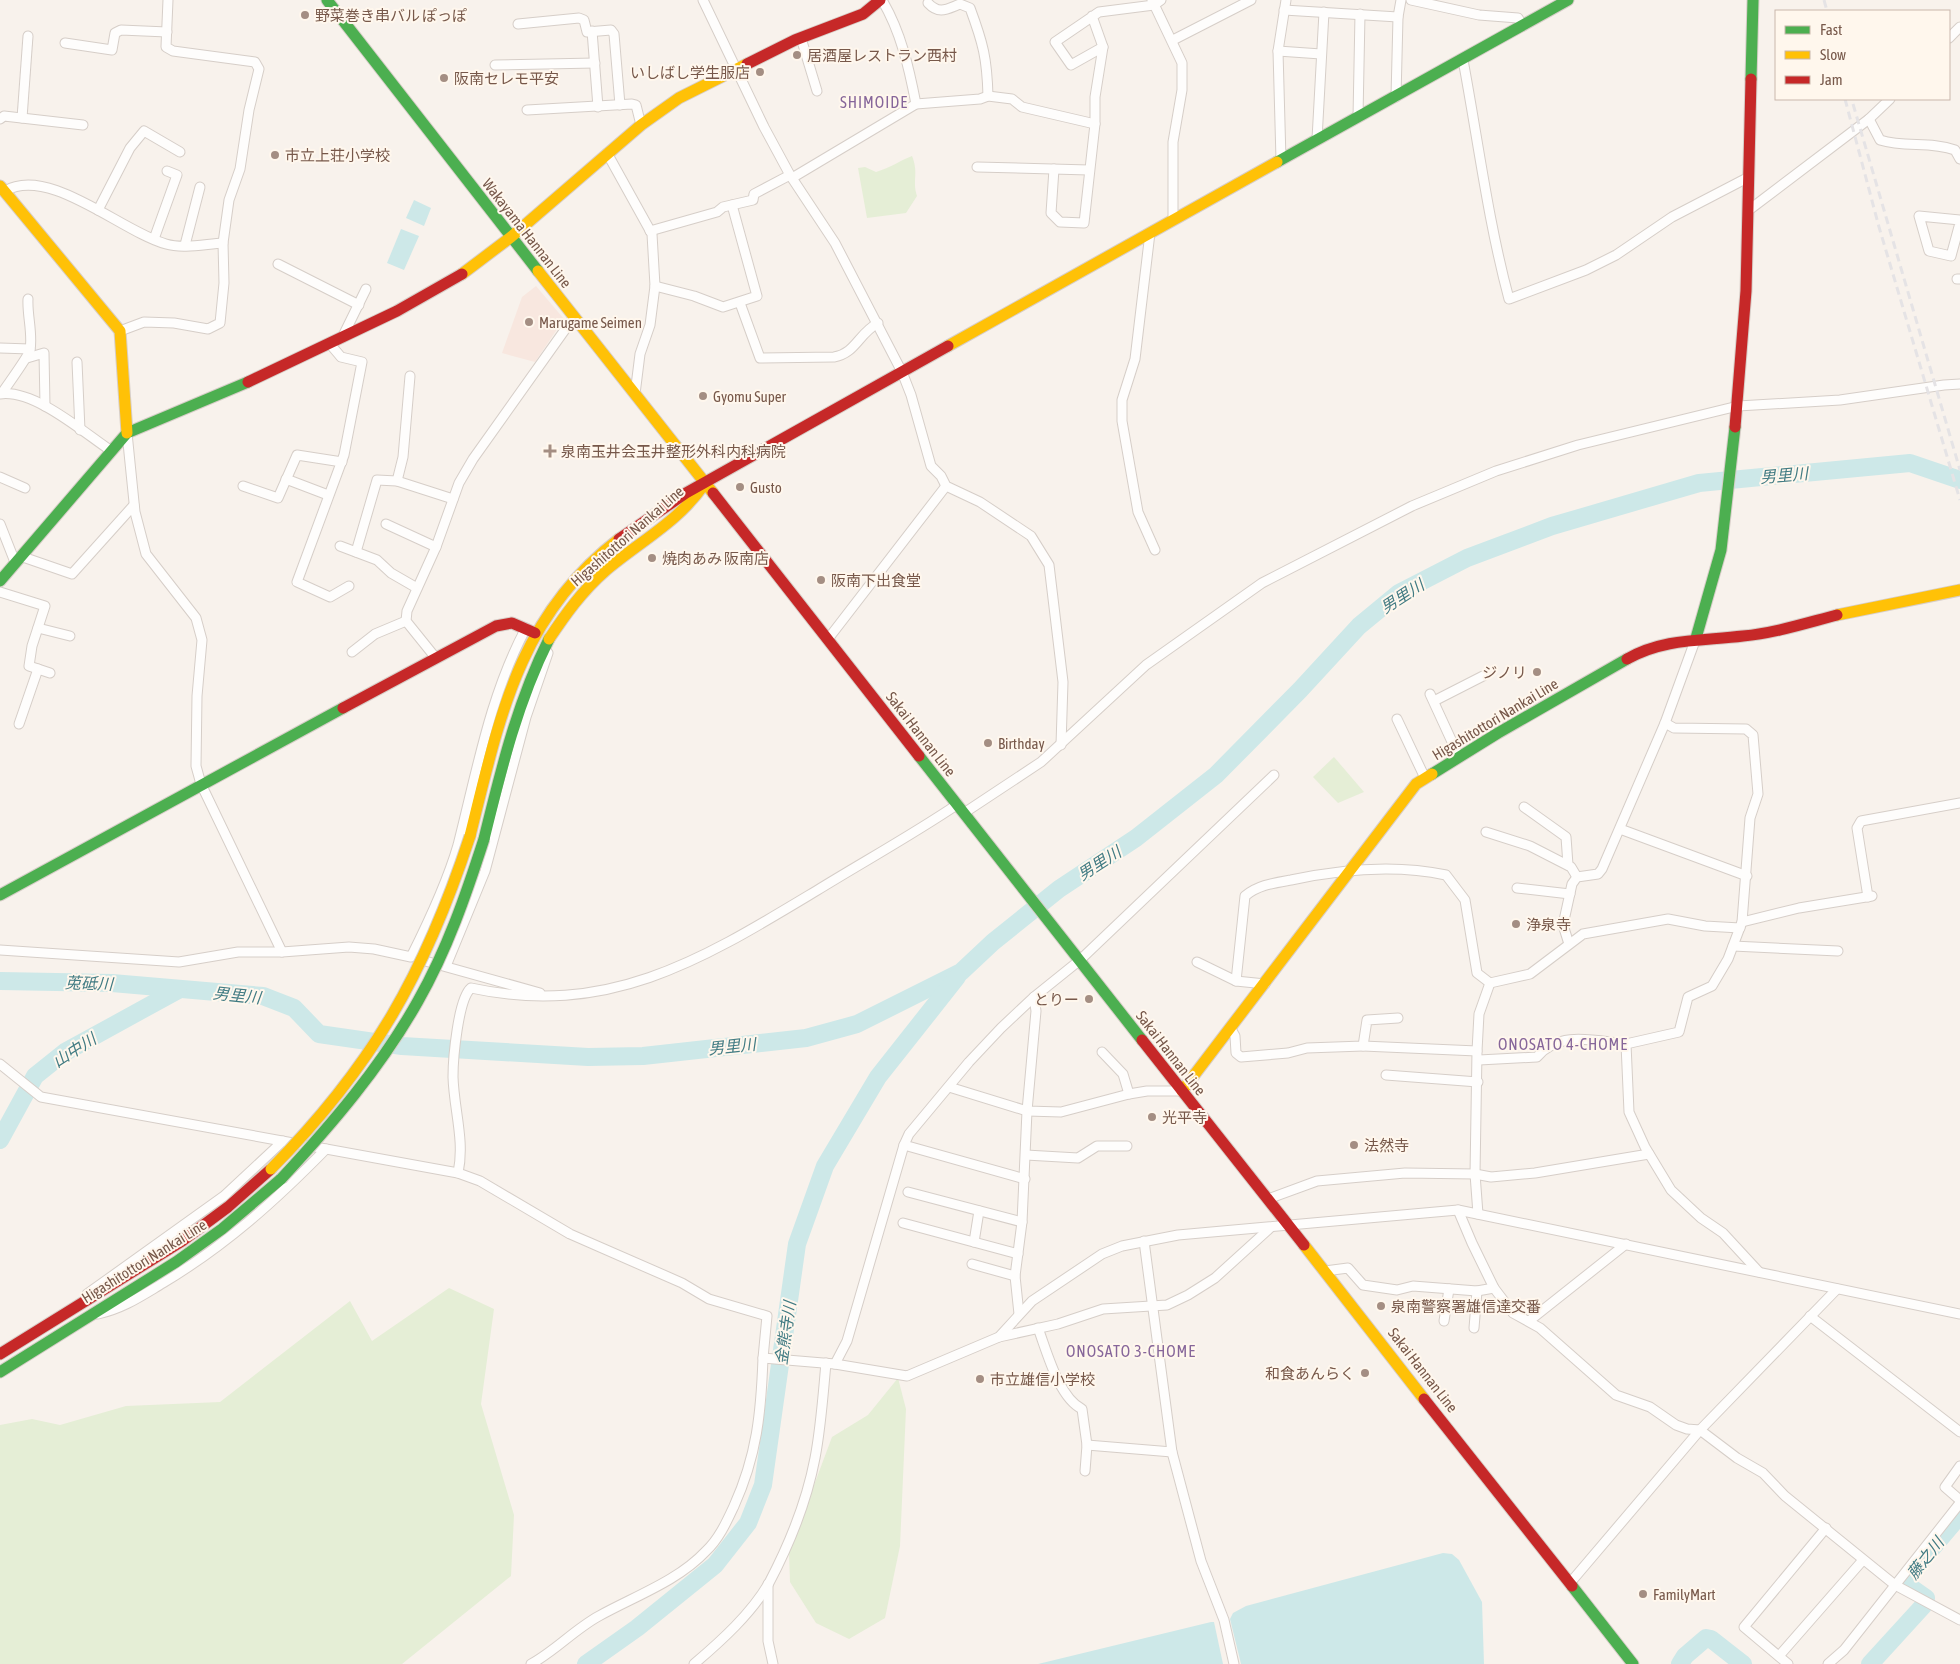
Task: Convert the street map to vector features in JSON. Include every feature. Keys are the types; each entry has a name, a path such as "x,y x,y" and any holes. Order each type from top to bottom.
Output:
{"main road":[{"name":"Wakayama Hannan Line","path":"327,0 705,483"},
{"path":"0,581 110,450 127,433 222,395 342,338 460,276 511,237 641,125 680,98 801,38 863,14 881,0"},
{"path":"705,483 1173,219 1463,60 1568,0"},
{"path":"1696,638 1721,550 1738,406 1746,291 1753,0"},
{"path":"2,189 120,331 127,433"},
{"name":"Higashitottori Nankai Line","path":"0,1372 32,1348 158,1274 204,1244 281,1179 317,1141 360,1090 399,1034 419,1000 455,923 484,839 515,717 529,680 547,643 577,598 612,565 691,503 705,483"},
{"name":"Higashitottori Nankai Line","path":"0,1354 65,1312 151,1262 196,1232 234,1203 309,1130 346,1087 387,1027 442,918 470,836 503,712 531,630 566,587 603,551 683,492 705,483"},
{"name":"Sakai Hannan Line","path":"705,483 1633,1664"},
{"name":"Higashitottori Nankai Line","path":"1182,1090 1231,1029 1412,789 1425,778 1644,650 1678,639 1720,639 1760,634 1889,603 1960,590"},
{"path":"0,895 435,657 505,622 531,630"}],"street":[{"path":"120,331 144,322 174,323 208,329 220,323 224,284 223,242 230,200 240,169 249,110 259,69 255,62 172,51 166,47 168,0"},
{"path":"703,0 736,70 791,177 835,243 902,372 911,395 931,466 941,476 946,486 980,502 1031,536 1049,565 1063,682 1061,745"},
{"path":"881,0 892,17 909,66 916,104"},
{"path":"1173,40 1251,0"},
{"path":"1281,160 1278,51 1286,0"},
{"path":"1396,97 1398,17 1401,0"},
{"path":"1411,0 1439,2 1479,14 1518,18 1523,26"},
{"path":"1103,47 1071,65 1055,42 1099,12 1155,2 1182,63 1182,90 1173,142 1173,219"},
{"path":"928,3 935,10 941,12 960,4 970,8 984,44 988,63 988,96"},
{"path":"1284,10 1398,17"},
{"path":"1317,139 1324,12"},
{"path":"1358,117 1360,14"},
{"path":"1054,169 1051,213 1060,222 1084,223 1095,124 1095,97 1103,47 1092,16"},
{"path":"518,24 581,18 584,20 586,30 610,29 613,32 620,105"},
{"path":"1950,37 1960,27"},
{"path":"64,43 112,50 115,32 121,30 166,32"},
{"path":"592,31 598,107"},
{"path":"22,118 28,36"},
{"path":"801,38 817,91"},
{"path":"1278,51 1321,54"},
{"path":"1463,60 1484,171 1494,244 1509,299 1586,270 1616,255 1672,217 1749,177"},
{"path":"494,65 595,63"},
{"path":"650,231 753,200 754,194 791,177 916,104 980,99 988,96 1012,99 1022,107 1095,124"},
{"path":"1748,210 1869,119 1889,100"},
{"path":"527,110 634,104 641,125"},
{"path":"0,119 4,116 83,125"},
{"path":"1869,119 1880,140 1893,144 1940,144 1955,150 1960,159"},
{"path":"98,210 130,148 144,131 180,152"},
{"path":"607,153 650,231 655,286 650,325 640,354 635,394"},
{"path":"977,167 1090,170"},
{"path":"154,239 176,175 167,171"},
{"path":"2,189 16,184 42,187 75,196 166,245 223,242"},
{"path":"184,245 200,187"},
{"path":"655,286 694,296 723,307 757,296 732,205"},
{"path":"1919,216 1960,221 1951,256 1929,251 1919,216"},
{"path":"1150,233 1135,360 1122,400 1122,421 1138,512 1155,550"},
{"path":"278,264 359,304"},
{"path":"342,338 366,288"},
{"path":"28,299 28,353 1,393 17,395 45,406 110,450"},
{"path":"740,303 760,358 845,355 866,330 878,323"},
{"path":"435,657 406,621 407,611 436,547 459,483 473,459 574,318"},
{"path":"330,344 341,357 362,362 342,462 328,495 297,582 330,597 349,586"},
{"path":"0,348 28,353 44,353 45,406"},
{"path":"76,362 80,430"},
{"path":"397,481 403,457 410,376"},
{"path":"458,1173 462,1157 453,1075 460,1010 465,993 471,988 520,997 583,994 640,983 698,959 964,812 1041,762 1146,665 1262,583 1412,506 1496,471 1569,448 1738,406 1840,400 1960,384"},
{"path":"127,433 134,505 146,554 196,618 202,640 197,696 196,766 201,784 282,952"},
{"path":"243,486 278,498 297,455 342,462"},
{"path":"0,477 25,488"},
{"path":"286,479 328,495"},
{"path":"356,552 378,480 397,481 453,498"},
{"path":"828,639 946,486"},
{"path":"0,524 17,559 72,574 134,505"},
{"path":"386,524 436,547"},
{"path":"340,546 377,560 391,573 417,588"},
{"path":"0,592 46,606 32,646 29,666 50,673"},
{"path":"352,652 375,634 406,621"},
{"path":"446,966 485,871 526,717 540,674 561,623"},
{"path":"38,628 70,636"},
{"path":"411,957 439,896 457,846 500,684 531,630"},
{"path":"1569,944 1563,925 1572,884 1577,877 1598,874 1620,830 1665,723 1696,638"},
{"path":"19,724 38,669"},
{"path":"1460,757 1432,698 1483,676"},
{"path":"1396,719 1425,778"},
{"path":"1231,1029 1235,1036 1236,1053 1241,1057 1288,1053 1307,1048 1363,1046 1478,1056 1537,1057 1546,1047 1557,1042 1577,1039 1626,1044 1679,1032 1688,997 1712,986 1728,959 1741,925 1747,876 1750,818 1758,794 1753,735 1746,729 1674,728 1665,723"},
{"path":"694,1664 721,1642 768,1584 785,1549 808,1485 821,1424 828,1363 847,1341 904,1145 909,1134 969,1062 1034,997 1076,956 1274,775"},
{"path":"1490,983 1530,974 1583,934 1668,920 1705,926 1741,925 1799,908 1871,897 1857,828 1861,822 1960,803"},
{"path":"1524,807 1566,837 1568,865"},
{"path":"1620,830 1747,876"},
{"path":"1486,832 1530,846 1568,865 1577,877"},
{"path":"1236,981 1245,896 1255,888 1329,872 1353,869 1421,869 1446,875 1465,900 1477,973 1490,983"},
{"path":"1517,888 1570,894"},
{"path":"1733,946 1838,951"},
{"path":"0,950 179,962 238,952 282,952 348,947 374,949 446,966 548,995"},
{"path":"1196,962 1236,981 1265,984"},
{"path":"1478,1214 1475,1174 1479,1014 1490,983"},
{"path":"1019,1314 1015,1276 1025,1179 1027,1111 1036,1011 1034,997"},
{"path":"1363,1046 1367,1020 1398,1018"},
{"path":"1626,1044 1629,1112 1649,1154 1671,1190 1701,1218 1723,1233 1759,1272"},
{"path":"1102,1052 1123,1074 1129,1094"},
{"path":"0,1064 41,1097 458,1173 480,1181 570,1234 682,1283 709,1299 767,1316 762,1410 755,1450 745,1483 726,1524 706,1551 675,1576 597,1617 531,1664"},
{"path":"1386,1075 1478,1082"},
{"path":"949,1087 1027,1111 1061,1112 1129,1094 1147,1091 1182,1090"},
{"path":"65,1312 105,1280 224,1196 283,1140"},
{"path":"904,1145 1025,1179"},
{"path":"1026,1155 1078,1158 1097,1146 1127,1146"},
{"path":"86,1316 119,1309 216,1249 260,1214 326,1149"},
{"path":"1268,1199 1317,1181 1405,1174 1475,1174 1491,1177 1535,1173 1649,1154"},
{"path":"908,1192 1022,1222"},
{"path":"999,1337 1032,1301 1102,1254 1122,1246 1178,1235 1458,1210 1960,1314"},
{"path":"1458,1210 1494,1288 1513,1313 1540,1328 1616,1395 1650,1407 1676,1425 1687,1429 1700,1430 1737,1458 1764,1473 1785,1496 1895,1585 1960,1620"},
{"path":"974,1242 979,1211"},
{"path":"903,1222 1018,1254"},
{"path":"766,1358 828,1363 907,1376 999,1337 1117,1306 1167,1304 1188,1295 1215,1278 1270,1227"},
{"path":"1144,1241 1172,1452 1201,1561 1224,1620 1234,1664"},
{"path":"1529,1321 1626,1244"},
{"path":"972,1264 1015,1276"},
{"path":"1325,1271 1348,1268 1363,1285 1397,1290 1413,1286 1476,1291 1494,1288"},
{"path":"1444,1321 1449,1289"},
{"path":"1570,1582 1700,1430 1837,1289"},
{"path":"1474,1328 1476,1291"},
{"path":"1810,1316 1960,1432"},
{"path":"1038,1328 1065,1395 1073,1405 1082,1409 1086,1445 1085,1471"},
{"path":"1086,1445 1172,1452"},
{"path":"1828,1664 1844,1650 1960,1501 1945,1487 1960,1466"},
{"path":"1788,1664 1744,1627 1826,1528"},
{"path":"1779,1656 1862,1560"},
{"path":"768,1584 768,1640 773,1664"}],"shaded area":[{"path":"536,286 564,319 535,362 502,353 522,297"}],"green space":[{"path":"912,156 915,167 917,196 906,213 867,218 858,168 865,167 876,172"},
{"path":"1334,757 1364,792 1338,803 1313,777"},
{"path":"449,1288 494,1309 481,1404 514,1515 511,1576 402,1664 0,1664 0,1425 32,1419 60,1425 126,1406 220,1402 350,1301 372,1341"},
{"path":"898,1378 906,1409 900,1546 885,1618 849,1639 816,1623 790,1582 789,1552 832,1437 868,1415"}],"water":[{"path":"414,200 431,208 424,226 406,218"},
{"path":"401,229 419,236 404,270 387,263"},
{"path":"1443,1553 1452,1554 1459,1560 1482,1602 1484,1664 1241,1664 1230,1619 1233,1613 1246,1606"},
{"path":"1214,1622 1223,1664 1038,1664"}],"waterway":[{"name":"男里川","path":"0,981 112,983 263,996 294,1008 319,1034 402,1046 588,1057 643,1056 806,1038 857,1024 961,972 993,942 1059,889 1136,838 1216,775 1300,690 1359,626 1399,593 1467,558 1552,526 1699,483 1910,463 1960,480"},
{"name":"金熊寺川","path":"586,1664 637,1628 715,1565 748,1523 763,1485 797,1244 825,1166 878,1077 957,977"},
{"name":"山中川","path":"0,1140 35,1076 65,1052 178,990"},
{"name":"藤之川","path":"1870,1664 1923,1606 1926,1598 1906,1584 1906,1579 1960,1515"},
{"name":"藤之川","path":"1680,1664 1685,1656 1706,1638 1711,1639 1743,1664"}],"railway":[{"path":"1824,0 1827,10"},
{"path":"1845,100 1879,227 1960,500"},
{"path":"1853,104 1960,470"}],"traffic: fast":[{"path":"327,0 538,271"},
{"path":"1277,162 1568,0"},
{"path":"1751,79 1753,0"},
{"path":"0,581 127,433 248,382"},
{"path":"1696,638 1721,550 1735,427"},
{"path":"484,839 519,712 549,639"},
{"path":"1432,774 1498,733 1627,659"},
{"path":"0,895 343,708"},
{"path":"919,756 1142,1040"},
{"path":"281,1179 355,1094 404,1025 428,982 447,942 484,839"},
{"path":"0,1372 176,1262 222,1229 281,1179"},
{"path":"1572,1586 1633,1664"}],"traffic: slow":[{"path":"462,274 511,237 641,125 679,98 747,64"},
{"path":"948,346 1277,162"},
{"path":"0,186 120,331 127,433"},
{"path":"538,271 713,493"},
{"path":"549,639 574,604 589,587 618,560 684,509 705,483"},
{"path":"470,836 503,711 517,673 535,636 557,602 585,569 619,539"},
{"path":"1837,615 1960,590"},
{"path":"1182,1091 1416,784 1432,774"},
{"path":"271,1169 339,1093 392,1015 434,931 470,836"},
{"path":"1304,1245 1424,1399"}],"traffic: jam":[{"path":"747,64 795,40 863,14 880,0"},
{"path":"1735,427 1746,291 1751,79"},
{"path":"248,382 397,311 462,274"},
{"path":"619,539 686,493 948,346"},
{"path":"713,493 919,756"},
{"path":"1627,659 1641,652 1669,644 1767,633 1837,615"},
{"path":"343,708 496,626 512,623 535,633"},
{"path":"1142,1040 1304,1245"},
{"path":"0,1354 182,1241 228,1207 271,1169"},
{"path":"1424,1399 1572,1586"}],"place":[{"name":"野菜巻き串バル ぽっぽ","path":"305,15"},
{"name":"居酒屋レストラン西村","path":"797,55"},
{"name":"いしばし学生服店","path":"760,72"},
{"name":"阪南セレモ平安","path":"444,78"},
{"name":"市立上荘小学校","path":"275,155"},
{"name":"Marugame Seimen","path":"529,322"},
{"name":"Gyomu Super","path":"703,396"},
{"name":"泉南玉井会玉井整形外科内科病院","path":"550,451"},
{"name":"Gusto","path":"740,487"},
{"name":"焼肉あみ 阪南店","path":"652,558"},
{"name":"阪南下出食堂","path":"821,580"},
{"name":"ジノリ","path":"1537,672"},
{"name":"Birthday","path":"988,743"},
{"name":"浄泉寺","path":"1516,924"},
{"name":"とりー","path":"1089,999"},
{"name":"光平寺","path":"1152,1117"},
{"name":"法然寺","path":"1354,1145"},
{"name":"泉南警察署雄信達交番","path":"1381,1306"},
{"name":"和食あんらく","path":"1365,1373"},
{"name":"市立雄信小学校","path":"980,1379"},
{"name":"FamilyMart","path":"1643,1594"}],"district":[{"name":"SHIMOIDE","path":"874,102"},
{"name":"ONOSATO 4-CHOME","path":"1563,1044"},
{"name":"ONOSATO 3-CHOME","path":"1131,1351"}],"water label":[{"name":"莵砥川","path":"89,983"}]}
